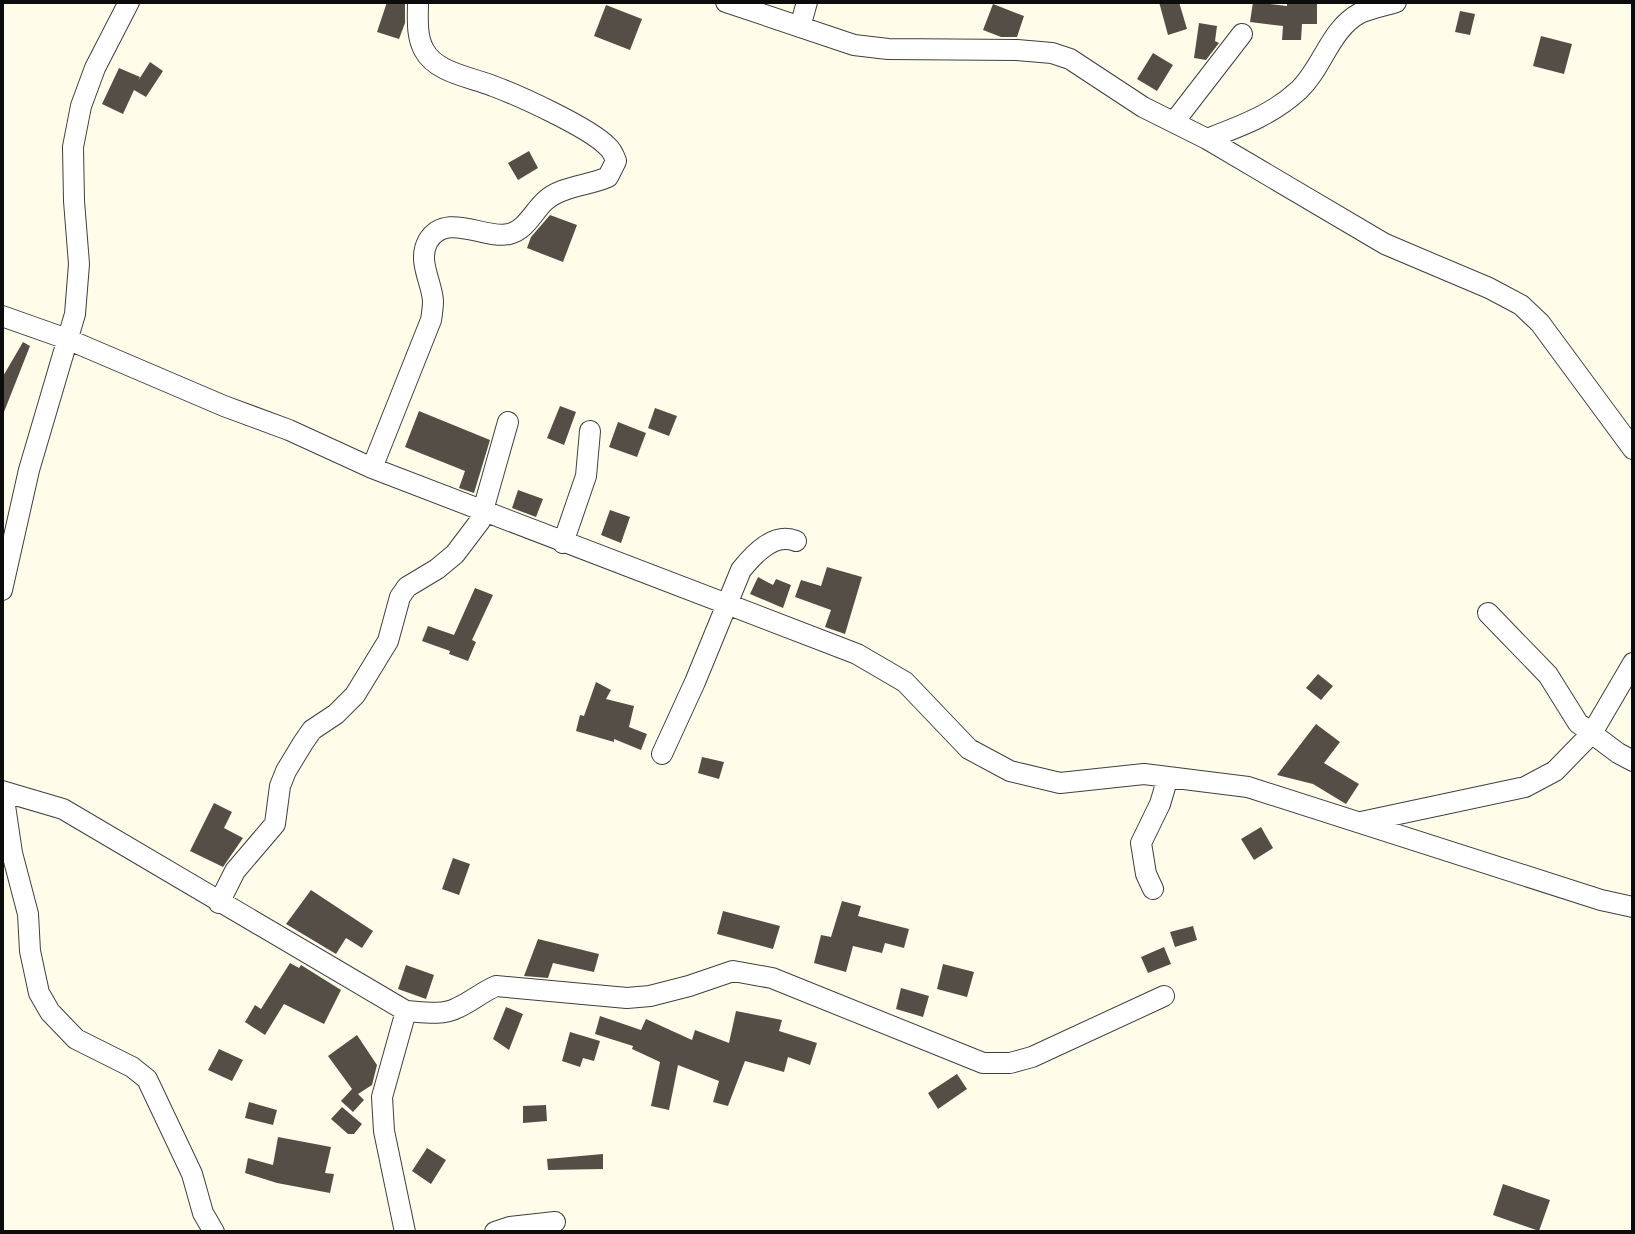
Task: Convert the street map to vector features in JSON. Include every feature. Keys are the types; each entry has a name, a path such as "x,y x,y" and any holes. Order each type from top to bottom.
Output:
{"street":[{"path":"2,590 29,470 75,314 79,288 73,147 81,106 95,68 129,2"},
{"path":"372,468 431,320 433,300 424,260 429,239 437,232 451,228 509,234 526,224 546,200 557,193 608,177 616,161 613,153 594,136 495,86 443,68 431,59 423,50 419,34 418,2"},
{"path":"726,2 854,45 888,49 1052,53 1070,59 1143,107 1207,139 1385,244 1489,288 1521,305 1540,323 1633,449"},
{"path":"800,27 807,2"},
{"path":"1207,139 1279,108 1302,87 1343,26 1361,13 1396,2"},
{"path":"1174,122 1242,34"},
{"path":"2,316 67,339 289,430 372,468 857,654 905,682 969,749 1010,771 1060,783 1126,774 1248,787 1601,900 1633,907"},
{"path":"219,903 235,871 275,824 280,786 303,743 312,730 336,714 355,695 388,641 400,597 407,587 455,554 484,511 508,422"},
{"path":"563,543 586,476 590,431"},
{"path":"662,754 741,570 775,539 787,537 796,541"},
{"path":"1488,613 1548,675 1578,723 1633,761"},
{"path":"1358,823 1525,787 1555,771 1592,733 1633,663"},
{"path":"1153,889 1146,874 1141,843 1160,804 1168,777"},
{"path":"214,1232 203,1213 192,1174 147,1079 132,1067 76,1039 50,1012 39,993 30,951 28,914 12,853 3,792 63,809 406,1011 444,1012 456,1009 479,993 496,986 627,998 650,996 733,971 772,978 983,1063 1010,1063 1032,1057 1164,996"},
{"path":"405,1232 384,1131 382,1097 406,1011"},
{"path":"495,1232 510,1227 555,1222"}],"building":[{"path":"387,2 405,2 405,23 399,39 377,32"},
{"path":"1159,2 1179,2 1187,29 1168,35"},
{"path":"1253,2 1287,6 1287,2 1317,2 1317,24 1302,24 1301,40 1282,40 1283,26 1250,22"},
{"path":"993,4 1024,16 1017,37 1001,37 983,30"},
{"path":"606,5 642,19 630,50 594,36"},
{"path":"1460,11 1475,14 1470,35 1455,32"},
{"path":"1199,23 1217,26 1215,41 1219,43 1206,60 1194,58"},
{"path":"1541,36 1572,44 1564,74 1533,66"},
{"path":"1153,53 1173,65 1157,91 1137,79"},
{"path":"150,62 163,71 146,97 134,90 123,114 102,104 119,68 140,77 138,81"},
{"path":"529,151 538,168 518,180 508,163"},
{"path":"550,215 577,225 563,262 527,248 531,237"},
{"path":"23,342 30,346 2,417 2,378"},
{"path":"560,406 576,412 564,445 547,438"},
{"path":"655,408 677,416 669,436 648,428"},
{"path":"419,411 490,440 474,493 459,488 465,471 405,447"},
{"path":"618,422 646,433 637,457 609,447"},
{"path":"518,490 543,499 536,517 512,508"},
{"path":"610,510 630,517 621,543 601,535"},
{"path":"827,567 862,577 845,634 825,627 831,610 795,597 801,580 821,586"},
{"path":"758,577 773,585 776,579 791,585 783,608 750,594"},
{"path":"475,588 493,595 472,640 476,642 468,661 422,641 428,626 454,635"},
{"path":"1318,674 1333,686 1321,700 1306,688"},
{"path":"596,682 611,690 606,699 634,706 629,727 647,734 641,750 614,739 614,742 576,731"},
{"path":"1316,724 1340,742 1324,763 1359,784 1346,804 1313,784 1277,775"},
{"path":"702,757 724,762 719,779 698,773"},
{"path":"214,803 232,812 224,828 243,838 223,867 190,851"},
{"path":"1261,827 1273,848 1254,860 1241,839"},
{"path":"453,858 470,864 459,895 442,889"},
{"path":"311,890 373,931 362,948 346,938 336,954 286,924"},
{"path":"842,901 861,906 858,916 909,929 904,948 885,943 882,953 853,946 846,972 814,963 821,935 831,937"},
{"path":"723,911 780,926 773,949 717,934"},
{"path":"1193,926 1197,940 1175,947 1170,932"},
{"path":"538,939 599,954 594,972 553,963 548,978 524,976"},
{"path":"1164,947 1171,964 1148,973 1141,957"},
{"path":"290,963 299,968 301,965 341,990 324,1024 284,1004 265,1035 245,1022 255,1005 261,1009"},
{"path":"943,964 974,972 967,997 937,989"},
{"path":"406,965 434,975 426,999 398,989"},
{"path":"901,988 929,996 923,1017 896,1009"},
{"path":"506,1007 523,1014 509,1050 493,1039"},
{"path":"736,1011 782,1020 779,1031 817,1043 810,1065 788,1057 784,1072 745,1061 728,1106 713,1102 719,1081 678,1065 669,1110 651,1106 660,1062 632,1049 633,1046 595,1034 600,1016 641,1030 646,1019 692,1040 695,1030 729,1043"},
{"path":"570,1032 600,1041 594,1061 583,1058 580,1067 562,1061"},
{"path":"357,1035 377,1065 372,1085 358,1094 364,1100 353,1112 341,1101 352,1089 328,1056"},
{"path":"219,1049 243,1060 232,1081 208,1070"},
{"path":"957,1074 967,1089 938,1109 928,1093"},
{"path":"249,1102 277,1110 273,1125 245,1118"},
{"path":"546,1105 547,1121 523,1123 523,1106"},
{"path":"342,1107 362,1124 354,1134 348,1134 331,1119"},
{"path":"278,1137 331,1147 325,1173 334,1174 330,1193 277,1183 245,1173 248,1158 273,1165"},
{"path":"427,1148 446,1160 431,1184 412,1171"},
{"path":"603,1154 603,1169 548,1170 547,1159"},
{"path":"1503,1184 1550,1200 1539,1231 1493,1215"}]}
